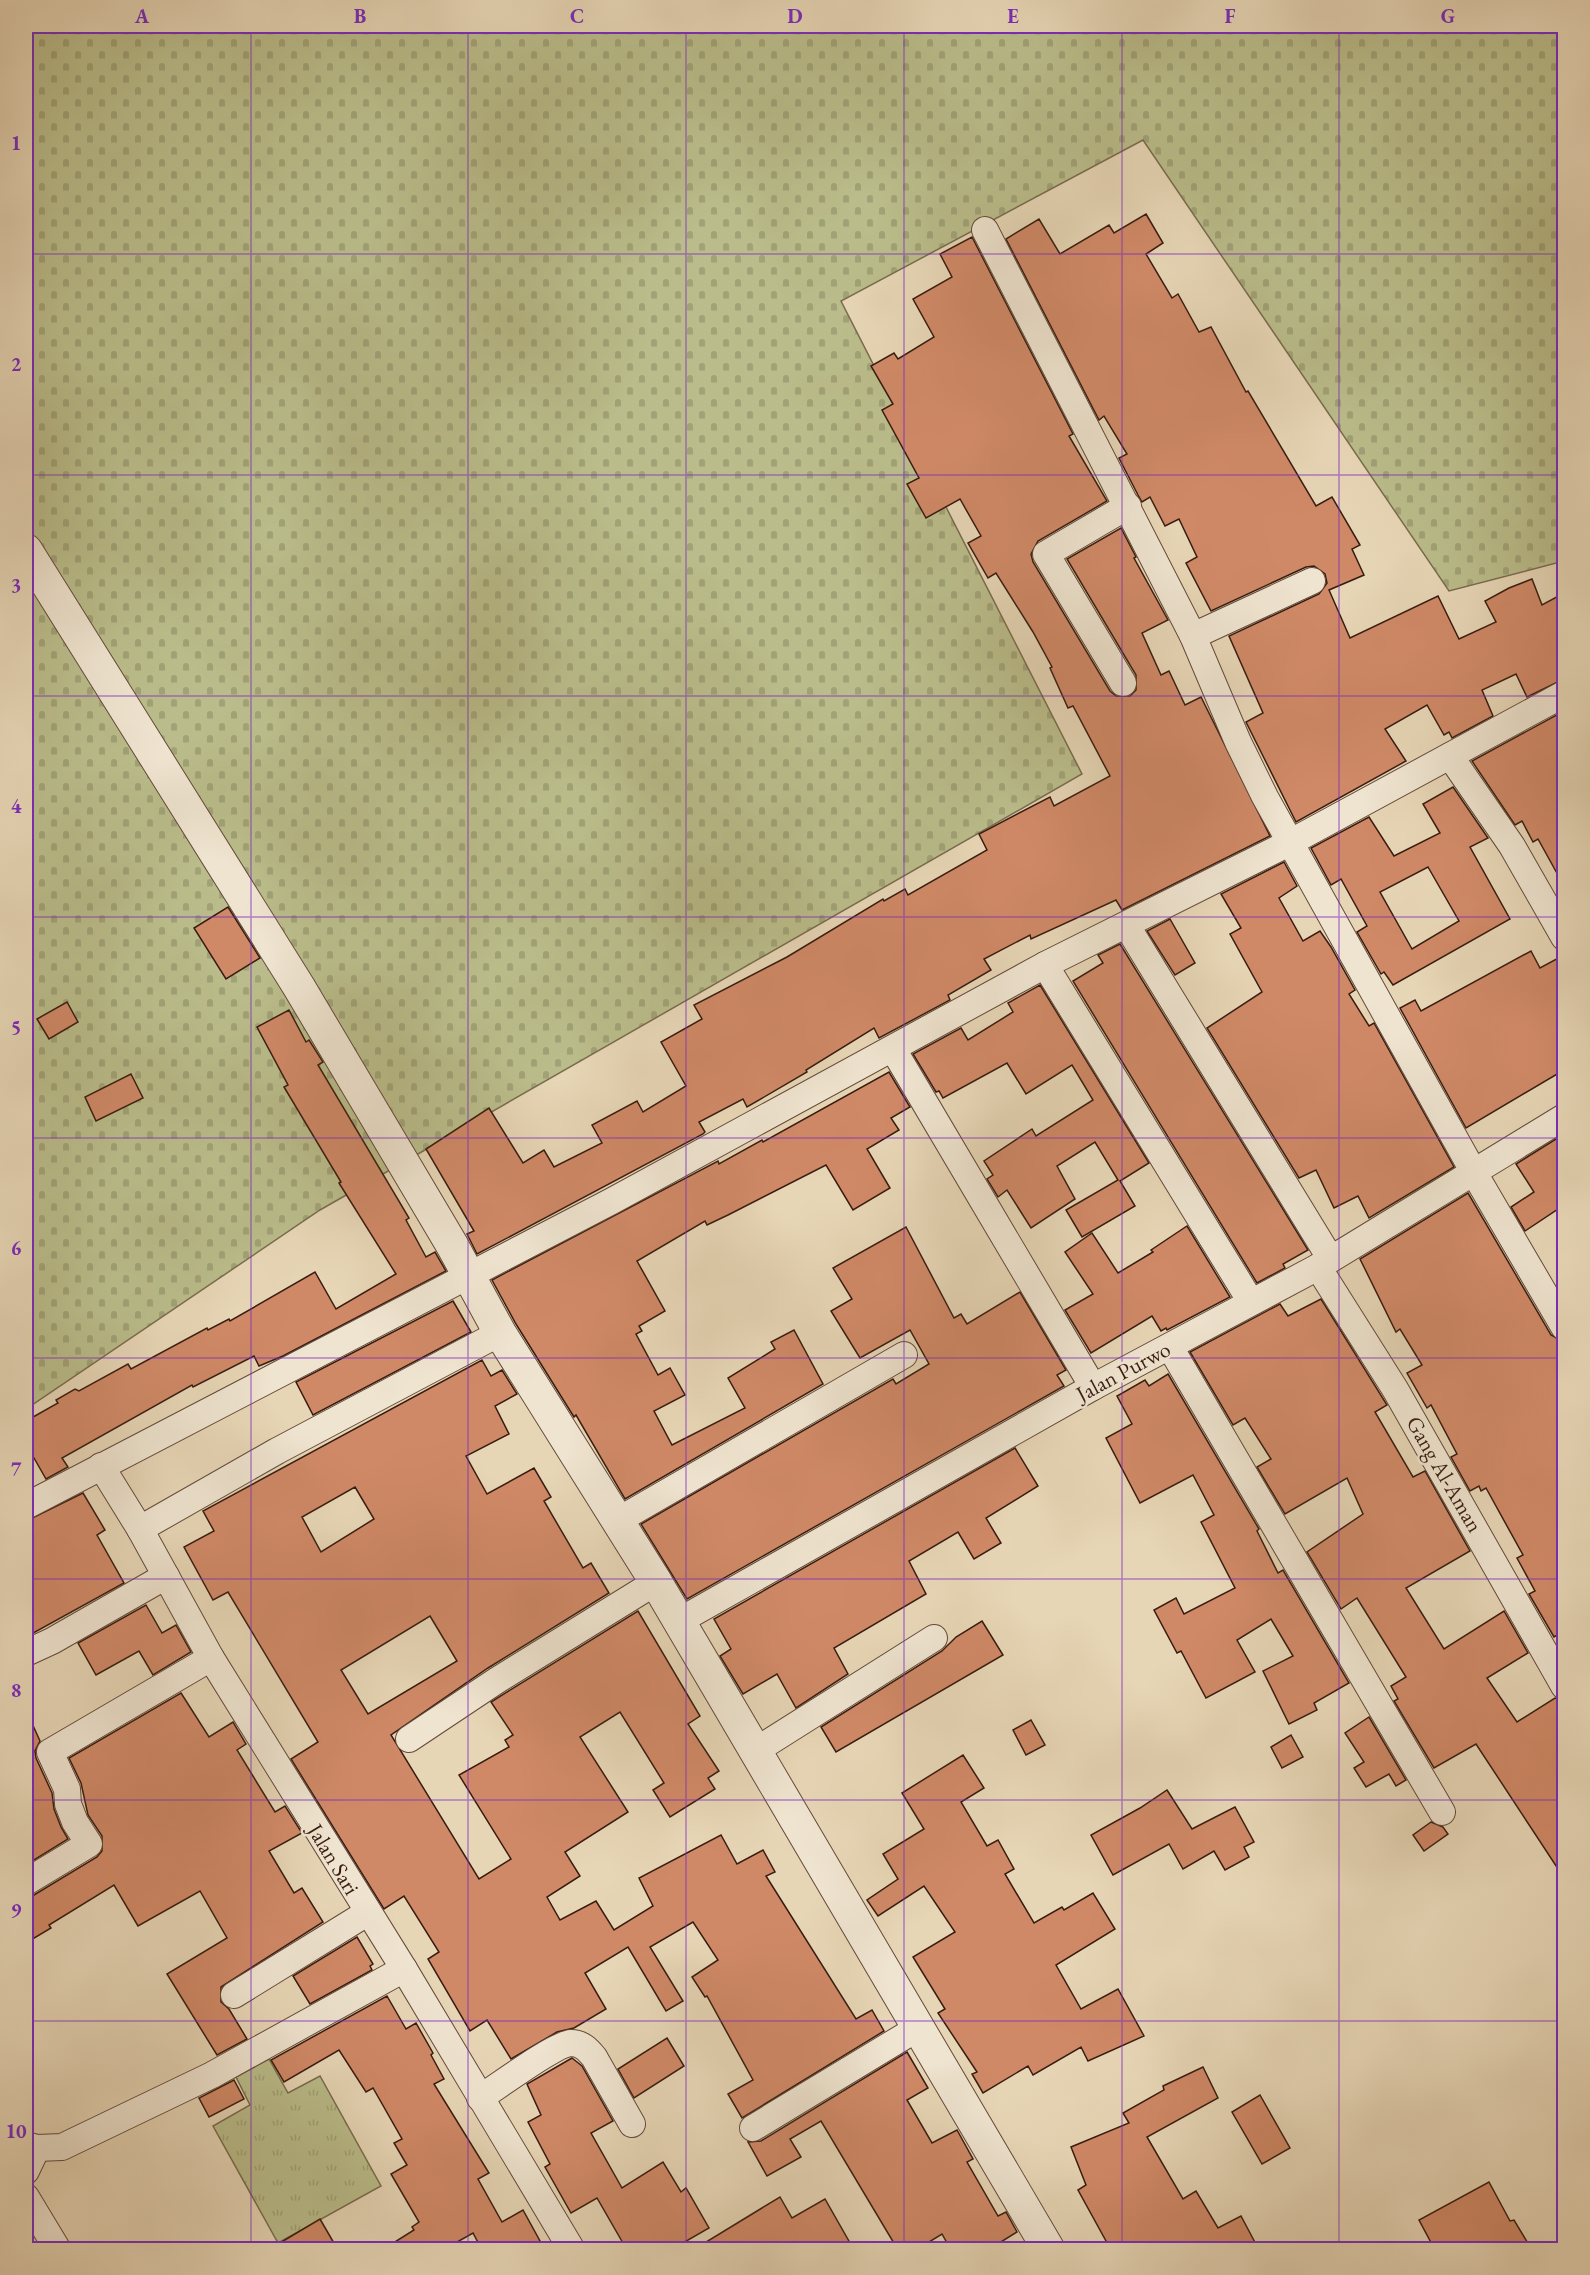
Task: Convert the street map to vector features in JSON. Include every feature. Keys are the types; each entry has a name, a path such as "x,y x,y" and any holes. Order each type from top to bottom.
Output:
{"street":[{"path":"985,230 1193,636 1252,771 1473,1172 1564,1327"},
{"path":"1123,683 1047,554 1128,506"},
{"path":"26,550 298,987 500,1333 656,1582 1049,2250"},
{"path":"1193,636 1312,581"},
{"path":"26,1506 468,1276 893,1049 1045,965 1291,842 1564,694"},
{"path":"1450,756 1512,846 1564,937"},
{"name":"Gang Al-Aman","path":"1127,926 1324,1263 1564,1686"},
{"path":"1045,965 1251,1302"},
{"path":"893,1049 1093,1387"},
{"name":"Jalan Purwo","path":"679,1621 1093,1387 1324,1263 1564,1117"},
{"path":"140,1529 277,1450 500,1333"},
{"path":"1170,1347 1442,1812"},
{"path":"617,1521 904,1355"},
{"name":"Jalan Sari","path":"101,1466 140,1529 211,1658 367,1913 404,1969 572,2250"},
{"path":"26,1653 52,1641 166,1576"},
{"path":"409,1739 496,1681 656,1582"},
{"path":"755,1751 934,1638"},
{"path":"26,1882 89,1844 75,1822 68,1804 67,1789 50,1752 211,1658"},
{"path":"234,1995 367,1913"},
{"path":"26,2171 31,2146 62,2146 212,2075 404,1969"},
{"path":"753,2128 918,2028"},
{"path":"480,2098 560,2046 578,2044 586,2048 594,2057 632,2124"},
{"path":"26,2197 58,2250"}],"green space":[{"path":"26,26 1564,26 1564,561 1449,591 1143,140 841,301 1082,774 320,1210 26,1409"},
{"path":"269,2059 288,2093 320,2076 381,2186 278,2243 213,2126 250,2105 236,2077"}],"building":[{"path":"1146,214 1163,243 1146,254 1172,298 1178,294 1199,332 1211,327 1246,392 1248,391 1316,506 1332,497 1360,545 1352,549 1364,575 1329,590 1350,638 1438,596 1459,639 1496,622 1485,601 1509,588 1532,579 1542,605 1564,593 1564,679 1527,697 1516,674 1482,690 1493,716 1452,738 1449,732 1444,735 1427,705 1385,729 1406,761 1296,822 1246,722 1263,713 1229,636 1319,594 1327,583 1325,574 1314,566 1306,567 1211,611 1186,563 1197,557 1179,519 1165,526 1150,497 1142,502 1119,458 1127,454 1104,416 1099,420 1006,239 1039,219 1060,254 1109,225 1114,233"},
{"path":"972,237 1073,434 1069,436 1107,501 1038,541 1031,554 1033,562 1110,691 1116,696 1130,696 1136,690 1136,675 1067,559 1121,528 1136,557 1134,558 1168,620 1142,633 1161,675 1169,671 1185,705 1201,697 1270,836 1122,910 1116,900 1031,939 1030,935 984,959 991,970 948,995 950,1000 879,1038 874,1028 806,1070 807,1072 747,1107 743,1099 699,1122 705,1132 703,1134 477,1254 467,1234 474,1231 426,1149 489,1108 523,1163 544,1150 554,1167 602,1143 592,1125 637,1101 643,1112 686,1086 661,1042 702,1019 694,1005 787,957 883,899 884,901 905,889 908,895 987,850 979,834 1050,797 1054,806 1110,776 1073,706 1068,708 1050,668 1052,667 1033,632 996,573 988,578 968,543 981,536 960,499 926,518 907,484 919,478 882,410 893,404 871,366 894,353 898,359 934,337 913,299 952,277 940,254"},
{"path":"1564,711 1564,886 1538,839 1533,842 1522,821 1515,825 1472,761"},
{"path":"1453,787 1488,838 1470,847 1510,919 1393,985 1384,972 1381,974 1357,932 1367,926 1341,879 1331,885 1311,848 1369,817 1394,856 1440,833 1423,804","holes":["1428,867 1459,921 1412,949 1380,892"]},
{"path":"1284,862 1297,886 1279,898 1303,941 1320,931 1331,947 1355,990 1349,994 1369,1026 1374,1023 1454,1167 1369,1218 1358,1196 1334,1208 1316,1170 1299,1178 1207,1028 1262,992 1230,934 1241,928 1221,894"},
{"path":"228,907 260,958 226,979 194,928"},
{"path":"1170,919 1195,963 1175,975 1147,931"},
{"path":"1120,944 1308,1250 1283,1264 1285,1268 1257,1283 1073,981 1103,963 1098,955"},
{"path":"1531,951 1540,968 1564,955 1564,1070 1466,1128 1400,1008 1415,1000 1421,1011"},
{"path":"1040,985 1149,1163 1120,1181 1135,1206 1082,1237 1066,1210 1118,1180 1095,1142 1057,1166 1075,1199 1031,1228 1007,1190 998,1197 987,1179 993,1175 984,1161 1032,1129 1036,1136 1093,1100 1072,1065 1026,1094 1007,1063 943,1098 939,1091 936,1092 913,1054 961,1028 968,1040 1013,1012 1008,1003"},
{"path":"67,1002 78,1022 49,1039 37,1019"},
{"path":"289,1010 306,1042 309,1040 323,1062 318,1065 409,1218 406,1220 426,1257 435,1252 446,1271 283,1356 259,1366 254,1356 193,1387 192,1385 62,1458 68,1467 46,1479 34,1458 26,1463 26,1421 58,1403 56,1400 75,1389 79,1391 128,1364 131,1369 207,1328 208,1330 229,1319 230,1321 315,1272 336,1309 396,1274 339,1183 341,1182 284,1087 288,1085 257,1027"},
{"path":"889,1072 910,1107 891,1118 899,1130 867,1149 890,1188 853,1210 826,1165 707,1225 705,1221 637,1261 665,1311 639,1326 642,1331 636,1334 658,1375 670,1368 685,1395 654,1411 672,1445 745,1408 728,1378 775,1349 771,1342 794,1330 823,1384 625,1499 576,1415 574,1417 516,1324 492,1280 718,1161 719,1164 762,1140 763,1142"},
{"path":"131,1074 143,1098 96,1121 85,1097"},
{"path":"1564,1134 1564,1205 1525,1231 1511,1207 1534,1192 1516,1164"},
{"path":"1468,1193 1551,1335 1564,1342 1564,1631 1554,1637 1529,1594 1535,1591 1517,1558 1523,1555 1486,1488 1481,1491 1479,1486 1470,1491 1451,1457 1457,1454 1431,1405 1427,1408 1407,1373 1422,1365 1400,1329 1396,1332 1360,1259"},
{"path":"1187,1226 1230,1297 1167,1330 1166,1328 1161,1331 1152,1316 1091,1353 1065,1310 1093,1294 1065,1252 1092,1233 1118,1273 1153,1252 1151,1250"},
{"path":"906,1227 954,1318 961,1314 967,1324 1020,1292 1066,1370 1057,1375 1064,1386 687,1599 641,1524 893,1379 896,1384 929,1364 910,1330 860,1358 831,1311 852,1299 833,1268"},
{"path":"1321,1299 1387,1405 1375,1412 1413,1477 1425,1471 1470,1551 1406,1588 1444,1649 1504,1611 1528,1653 1487,1678 1517,1722 1555,1698 1564,1701 1564,1878 1476,1744 1434,1768 1394,1701 1398,1699 1391,1686 1406,1677 1357,1598 1341,1609 1307,1552 1363,1514 1347,1478 1285,1514 1257,1467 1271,1459 1245,1418 1233,1425 1190,1352 1280,1304 1288,1316"},
{"path":"453,1301 471,1332 313,1415 296,1382"},
{"path":"482,1360 491,1376 502,1370 517,1394 495,1406 509,1434 466,1456 487,1494 534,1468 551,1497 544,1501 583,1568 591,1563 609,1593 488,1668 391,1735 479,1879 511,1859 459,1775 509,1747 505,1740 513,1735 491,1702 638,1611 700,1716 688,1724 719,1771 708,1778 715,1789 670,1817 653,1790 664,1783 620,1712 580,1737 628,1812 565,1852 580,1876 547,1897 560,1920 596,1901 614,1930 653,1906 639,1878 721,1835 737,1864 763,1850 775,1872 766,1876 856,2019 872,2010 884,2031 742,2118 728,2094 753,2080 707,1996 705,1997 692,1977 718,1960 693,1922 650,1947 683,2001 666,2011 628,1947 585,1973 606,2009 574,2028 557,2032 511,2059 487,2020 470,2031 428,1959 439,1952 404,1896 384,1909 291,1759 318,1742 228,1592 213,1600 184,1547 214,1531 203,1511","holes":["355,1487 374,1519 321,1552 302,1517","430,1616 457,1661 368,1714 341,1670"]},
{"path":"1168,1374 1259,1529 1257,1531 1278,1573 1283,1570 1349,1683 1314,1703 1317,1710 1289,1724 1263,1671 1293,1656 1271,1619 1237,1640 1255,1672 1206,1698 1181,1651 1177,1653 1154,1610 1176,1598 1184,1614 1235,1588 1201,1522 1214,1515 1193,1475 1140,1503 1106,1438 1132,1424 1117,1396 1145,1380 1149,1386"},
{"path":"1015,1448 1038,1486 986,1518 1001,1543 974,1559 958,1532 909,1561 926,1594 834,1648 848,1674 796,1708 777,1674 743,1694 720,1656 731,1649 714,1619"},
{"path":"83,1493 105,1530 97,1535 124,1583 26,1637 26,1521"},
{"path":"146,1605 162,1633 176,1625 191,1652 153,1675 139,1651 96,1675 78,1643"},
{"path":"982,1621 1003,1655 836,1752 821,1727 942,1651 956,1637"},
{"path":"181,1693 209,1737 233,1722 246,1744 237,1750 275,1812 285,1806 302,1833 269,1851 294,1893 302,1888 323,1922 221,1987 221,2002 229,2009 247,2039 217,2055 167,1974 227,1938 200,1891 138,1926 114,1885 49,1925 51,1928 26,1943 26,1897 34,1895 97,1857 102,1851 102,1836 88,1815 81,1783 69,1758"},
{"path":"26,1710 40,1741 35,1751 36,1758 52,1793 54,1809 61,1827 68,1839 26,1865"},
{"path":"1369,1717 1406,1780 1396,1786 1389,1774 1366,1787 1354,1768 1364,1762 1345,1733"},
{"path":"1031,1720 1045,1745 1026,1755 1013,1730"},
{"path":"1291,1735 1303,1757 1282,1768 1271,1747"},
{"path":"963,1755 984,1788 961,1802 987,1846 998,1840 1014,1869 1005,1874 1034,1923 1062,1907 1064,1910 1093,1893 1115,1929 1056,1965 1081,2009 1118,1989 1144,2036 1088,2061 1081,2047 1033,2075 1028,2066 983,2093 972,2074 977,2072 938,2013 945,2009 913,1957 955,1932 924,1886 878,1916 867,1900 898,1879 883,1854 924,1829 902,1793"},
{"path":"1167,1790 1192,1829 1235,1807 1254,1842 1244,1847 1249,1857 1225,1870 1214,1851 1183,1869 1169,1844 1113,1875 1091,1835"},
{"path":"1431,1822 1443,1827 1448,1834 1424,1851 1413,1835"},
{"path":"357,1937 373,1964 370,1966 372,1970 310,2004 293,1976"},
{"path":"387,1996 406,2029 416,2023 433,2053 431,2055 444,2079 434,2084 489,2173 478,2179 502,2222 523,2210 540,2241 524,2250 482,2250 473,2233 443,2250 382,2250 414,2230 412,2227 419,2222 391,2174 407,2165 394,2143 402,2139 373,2088 366,2092 339,2050 284,2082 271,2060"},
{"path":"667,2038 684,2066 634,2098 618,2069"},
{"path":"907,2052 928,2088 907,2100 932,2143 957,2130 973,2159 967,2162 998,2216 1006,2212 1017,2232 988,2250 951,2250 942,2234 916,2250 898,2250 821,2121 790,2139 801,2157 767,2176 748,2142 761,2141"},
{"path":"572,2058 582,2066 613,2121 591,2133 622,2188 663,2162 681,2192 686,2188 709,2228 676,2247 673,2242 660,2250 627,2250 597,2198 571,2213 545,2167 550,2164 528,2122 541,2115 527,2084"},
{"path":"1203,2067 1218,2098 1147,2137 1183,2199 1196,2191 1218,2228 1241,2216 1259,2250 1111,2250 1078,2190 1086,2185 1071,2147 1129,2123 1123,2113 1164,2090 1163,2086"},
{"path":"234,2080 244,2099 209,2117 199,2098"},
{"path":"1260,2095 1290,2148 1262,2164 1232,2112"},
{"path":"1489,2182 1510,2221 1514,2220 1532,2250 1435,2250 1419,2220"},
{"path":"780,2197 792,2218 825,2199 854,2250 693,2250"},
{"path":"320,2219 338,2250 268,2250"}]}
